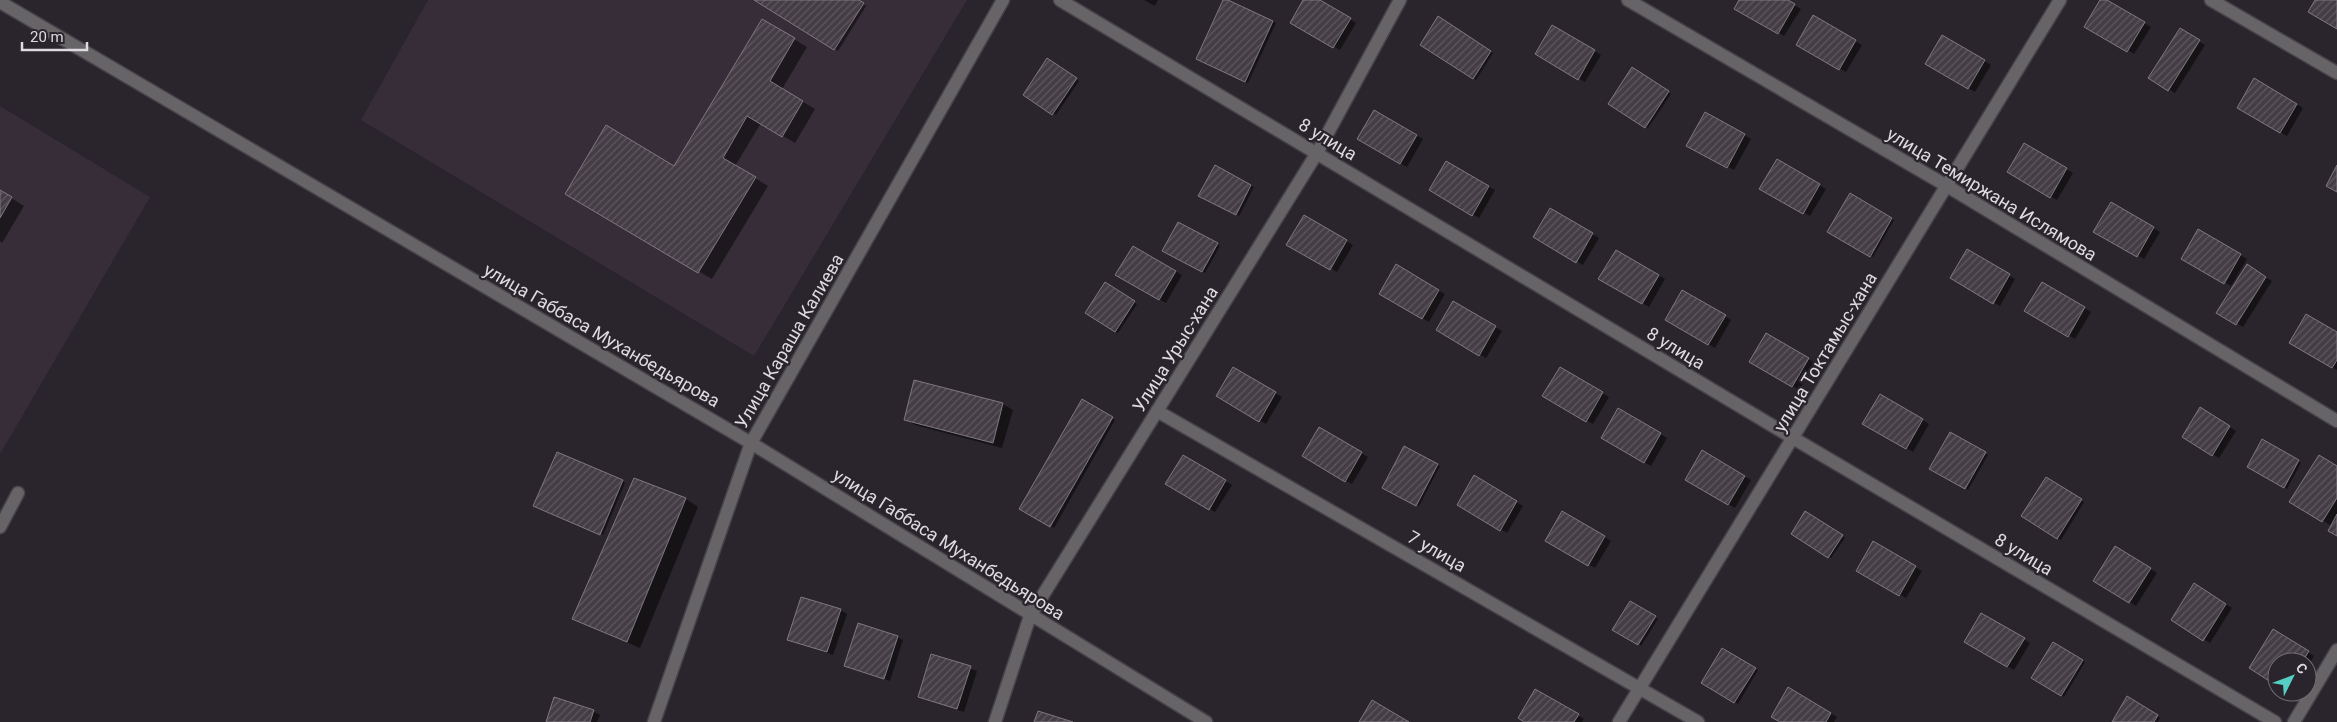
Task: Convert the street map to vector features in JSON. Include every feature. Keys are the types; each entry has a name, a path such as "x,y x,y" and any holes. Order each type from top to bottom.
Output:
{"street":[{"name":"Улица Караша Калиева","path":"654,722 751,443 1003,0"},
{"name":"8 улица","path":"1060,0 1793,438 2275,722"},
{"name":"Улица Урыс-хана","path":"995,722 1030,616 1317,153 1400,0"},
{"name":"улица Темиржана Ислямова","path":"1628,0 1947,186 2337,420"},
{"name":"улица Токтамыс-хана","path":"1619,722 2060,0"},
{"path":"2211,0 2337,73"},
{"name":"улица Габбаса Муханбедьярова","path":"0,2 751,443 1030,616 1206,722"},
{"name":"7 улица","path":"1157,412 1698,722"},
{"path":"0,527 18,493"},
{"path":"2294,722 2337,650"}],"shaded area":[{"path":"428,0 967,0 754,356 361,120"},
{"path":"0,106 150,197 0,454"}],"building":[{"path":"754,0 859,0 864,3 834,50"},
{"path":"1223,0 1228,0 1273,21 1245,82 1196,59"},
{"path":"1303,0 1320,0 1351,18 1333,48 1290,23"},
{"path":"1739,0 1788,0 1795,4 1778,34 1734,9"},
{"path":"2100,0 2107,0 2145,22 2127,52 2084,27"},
{"path":"2315,0 2337,0 2337,29 2308,12"},
{"path":"1813,15 1856,40 1839,70 1796,45"},
{"path":"1438,16 1491,51 1473,79 1420,45"},
{"path":"762,19 795,38 770,81 803,101 782,137 747,116 723,158 756,177 698,273 565,194 606,125 674,166"},
{"path":"1552,25 1595,50 1578,80 1535,54"},
{"path":"2180,28 2200,40 2168,91 2148,78"},
{"path":"1942,35 1985,60 1968,89 1925,64"},
{"path":"1047,58 1077,78 1052,115 1023,95"},
{"path":"1632,67 1669,91 1645,128 1608,104"},
{"path":"2254,78 2297,104 2280,133 2237,108"},
{"path":"1374,110 1417,135 1400,164 1357,139"},
{"path":"1705,112 1745,134 1727,168 1686,146"},
{"path":"2024,143 2067,168 2050,198 2007,172"},
{"path":"1777,159 1820,184 1803,214 1759,189"},
{"path":"1446,161 1489,186 1472,216 1429,190"},
{"path":"1215,165 1251,185 1236,215 1198,196"},
{"path":"2337,165 2337,192 2326,186"},
{"path":"0,190 12,197 0,218"},
{"path":"1850,193 1892,218 1870,257 1827,232"},
{"path":"2111,202 2154,227 2137,257 2093,232"},
{"path":"1550,208 1593,233 1576,263 1533,237"},
{"path":"1304,215 1347,240 1330,270 1286,245"},
{"path":"1178,222 1218,243 1202,272 1162,251"},
{"path":"2198,229 2241,254 2224,284 2181,259"},
{"path":"1133,246 1176,271 1159,300 1115,275"},
{"path":"1967,249 2010,274 1993,304 1950,278"},
{"path":"1616,250 1659,275 1642,304 1598,279"},
{"path":"1396,264 1439,290 1422,319 1379,294"},
{"path":"2247,264 2266,277 2236,325 2216,313"},
{"path":"1105,282 1135,301 1115,332 1085,313"},
{"path":"2042,282 2085,307 2068,337 2024,311"},
{"path":"1682,290 1726,315 1708,345 1665,320"},
{"path":"1453,301 1496,326 1479,356 1436,330"},
{"path":"2306,314 2337,332 2337,360 2332,368 2289,343"},
{"path":"1766,333 1809,358 1792,387 1749,362"},
{"path":"1233,367 1276,392 1259,422 1216,396"},
{"path":"1560,367 1603,392 1586,422 1542,396"},
{"path":"914,380 1003,403 993,443 904,420"},
{"path":"1880,394 1923,419 1906,449 1862,424"},
{"path":"1082,399 1113,417 1050,527 1019,509"},
{"path":"2200,407 2230,426 2212,456 2182,437"},
{"path":"1618,408 1661,433 1644,463 1601,438"},
{"path":"1319,427 1362,452 1345,482 1302,456"},
{"path":"1950,432 1986,452 1965,489 1929,469"},
{"path":"2262,439 2299,460 2284,488 2247,467"},
{"path":"1404,446 1438,464 1416,506 1382,488"},
{"path":"1702,450 1745,476 1728,505 1685,480"},
{"path":"557,452 623,480 600,535 533,506"},
{"path":"1183,455 1226,480 1209,510 1165,484"},
{"path":"2319,455 2337,466 2337,498 2322,522 2289,502"},
{"path":"1474,475 1517,501 1500,531 1457,505"},
{"path":"2046,477 2082,499 2057,539 2021,516"},
{"path":"634,478 686,498 627,642 572,619"},
{"path":"1562,511 1605,536 1588,566 1545,541"},
{"path":"1805,511 1843,535 1828,558 1791,534"},
{"path":"2337,514 2337,536 2328,531"},
{"path":"1873,541 1916,566 1899,596 1856,571"},
{"path":"2115,546 2151,568 2129,603 2093,581"},
{"path":"2194,583 2226,604 2203,641 2171,620"},
{"path":"801,597 841,609 827,652 787,640"},
{"path":"1630,601 1656,616 1638,645 1612,630"},
{"path":"1981,613 2025,638 2007,667 1964,642"},
{"path":"858,623 898,636 884,679 844,666"},
{"path":"2273,629 2309,651 2267,652 2267,680 2249,668"},
{"path":"2053,642 2083,660 2061,696 2031,678"},
{"path":"1722,648 1756,668 1734,703 1701,683"},
{"path":"931,654 971,666 957,709 918,697"},
{"path":"1788,687 1831,713 1826,722 1780,722 1771,717"},
{"path":"1535,689 1579,714 1574,722 1524,722 1518,718"},
{"path":"2127,696 2158,715 2154,722 2112,722"},
{"path":"554,697 594,710 590,722 546,722"},
{"path":"1372,700 1409,722 1359,722"},
{"path":"1038,711 1073,722 1034,722"}]}
